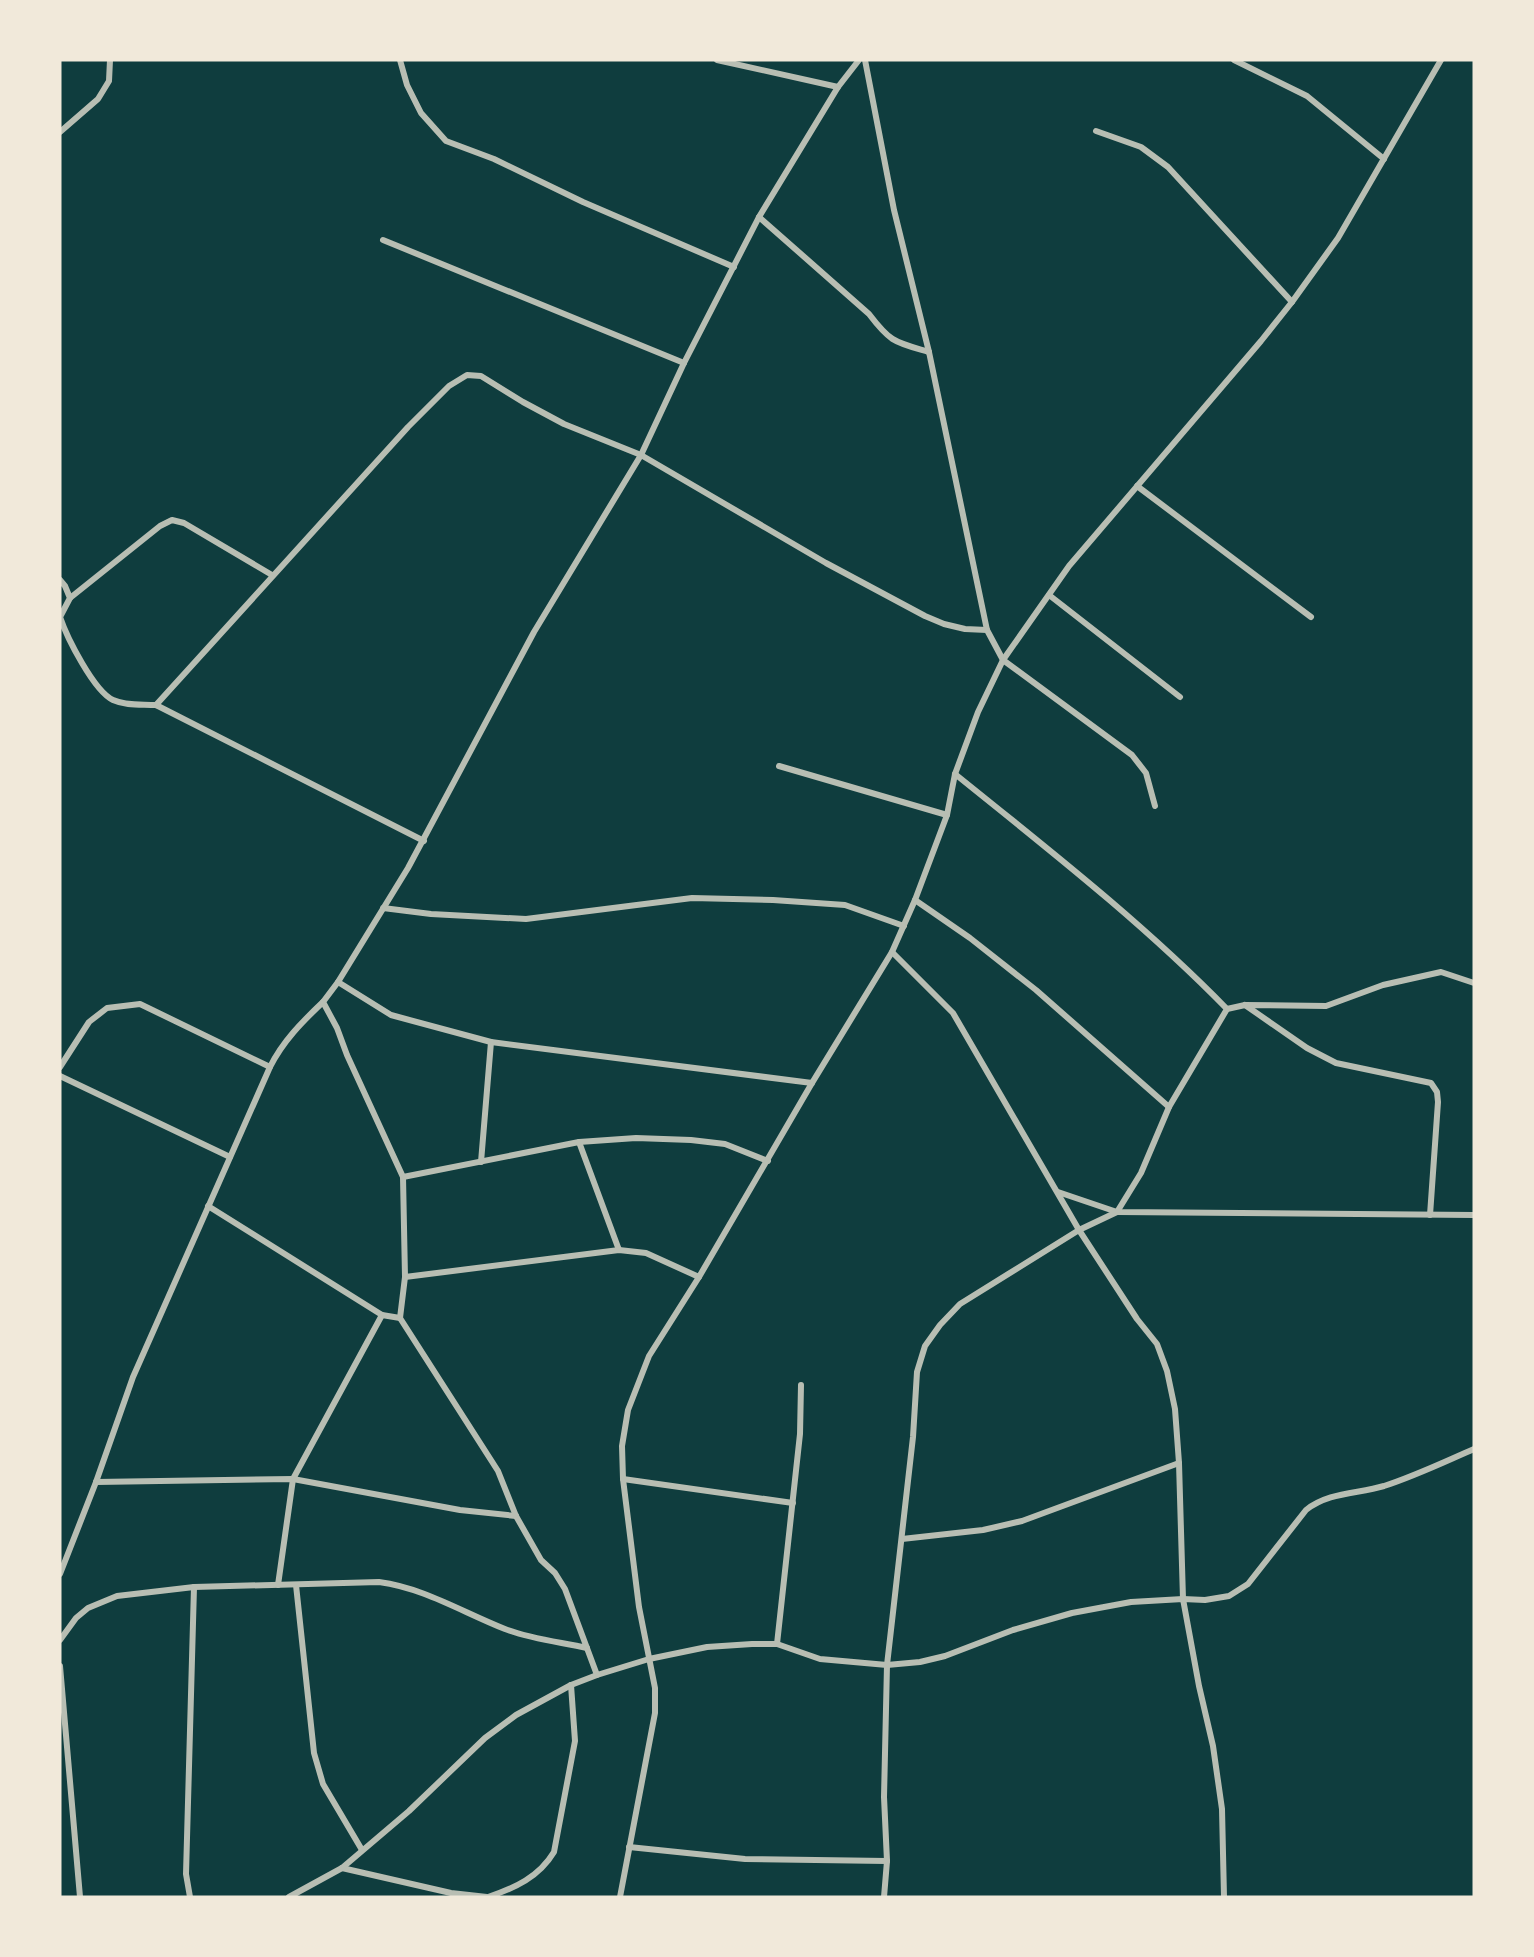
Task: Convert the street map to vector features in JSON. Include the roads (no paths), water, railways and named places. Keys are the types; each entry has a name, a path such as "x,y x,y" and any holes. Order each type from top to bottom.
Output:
{"street":[{"path":"60,132 98,99 109,81 110,60"},
{"path":"400,60 407,85 421,113 446,141 494,159 583,202 734,267"},
{"path":"717,60 838,87"},
{"path":"60,1574 133,1377 279,1048 323,1002 338,982 424,841 534,632 641,455 684,363 759,217 838,87 860,60"},
{"path":"865,60 894,210 929,352 987,630 1003,660 1132,755 1146,773 1155,806"},
{"path":"1234,60 1307,96 1384,159"},
{"path":"620,1897 655,1713 655,1688 639,1607 623,1479 622,1446 628,1410 650,1356 892,952 915,900 947,815 955,774 978,712 1003,660 1069,566 1292,302 1338,238 1441,60"},
{"path":"1096,131 1141,147 1168,167 1292,302"},
{"path":"759,217 869,314 883,332 895,342 929,352"},
{"path":"383,240 684,363"},
{"path":"156,705 408,427 449,386 467,375 481,376 564,424 641,455 826,563 925,616 965,629 987,630"},
{"path":"1137,486 1311,617"},
{"path":"272,575 184,523 172,520 160,526 70,598 60,617 66,635 100,690 112,700 128,704 156,705 424,841"},
{"path":"60,580 70,598"},
{"path":"1049,595 1180,697"},
{"path":"779,766 947,815"},
{"path":"955,774 1083,877 1193,974 1227,1009"},
{"path":"383,908 431,914 526,919 692,898 773,900 845,905 904,926"},
{"path":"915,900 970,938 1036,990 1169,1107"},
{"path":"892,952 953,1013 1079,1230 1156,1344 1167,1371 1175,1409 1179,1463 1182,1599 1213,1746 1222,1809 1224,1897"},
{"path":"884,1897 887,1862 884,1775 887,1665 902,1539 917,1372 925,1346 940,1324 960,1304 1079,1230 1118,1212 1141,1173 1169,1107 1227,1009 1245,1005 1326,1006 1383,985 1441,972 1474,983"},
{"path":"338,982 391,1015 491,1042 812,1083"},
{"path":"323,1002 338,1028 403,1177 405,1277 400,1318 498,1471 516,1516 541,1560 555,1573 565,1590 597,1675"},
{"path":"60,1067 89,1022 106,1008 140,1004 270,1067"},
{"path":"1245,1005 1307,1048 1336,1063 1431,1083 1437,1092 1438,1102 1430,1215"},
{"path":"481,1162 491,1042"},
{"path":"60,1076 230,1157"},
{"path":"403,1177 579,1142 636,1138 725,1144 768,1161"},
{"path":"579,1142 619,1250"},
{"path":"1058,1191 1118,1212 1474,1215"},
{"path":"208,1206 382,1315 400,1318"},
{"path":"405,1277 619,1250 646,1253 699,1277"},
{"path":"278,1585 293,1479 382,1315"},
{"path":"777,1644 800,1434 801,1385"},
{"path":"289,1897 342,1869 409,1811 485,1738 516,1714 571,1685 597,1675 649,1659 707,1647 777,1644 820,1659 887,1665 920,1662 945,1656 1013,1630 1072,1613 1131,1602 1205,1600 1229,1596 1248,1584 1306,1510 1318,1501 1335,1495 1382,1486 1474,1449"},
{"path":"902,1539 983,1530 1022,1521 1179,1463"},
{"path":"96,1482 293,1479 460,1510 516,1516"},
{"path":"623,1479 793,1503"},
{"path":"60,1640 76,1618 88,1608 117,1596 194,1587 379,1581 421,1591 507,1630 587,1648"},
{"path":"296,1585 314,1753 323,1784 362,1850"},
{"path":"190,1897 186,1874 194,1587"},
{"path":"60,1666 80,1897"},
{"path":"342,1869 451,1893 488,1897 511,1889 534,1875 548,1862 554,1852 575,1741 571,1685"},
{"path":"629,1847 746,1859 887,1862"}]}
